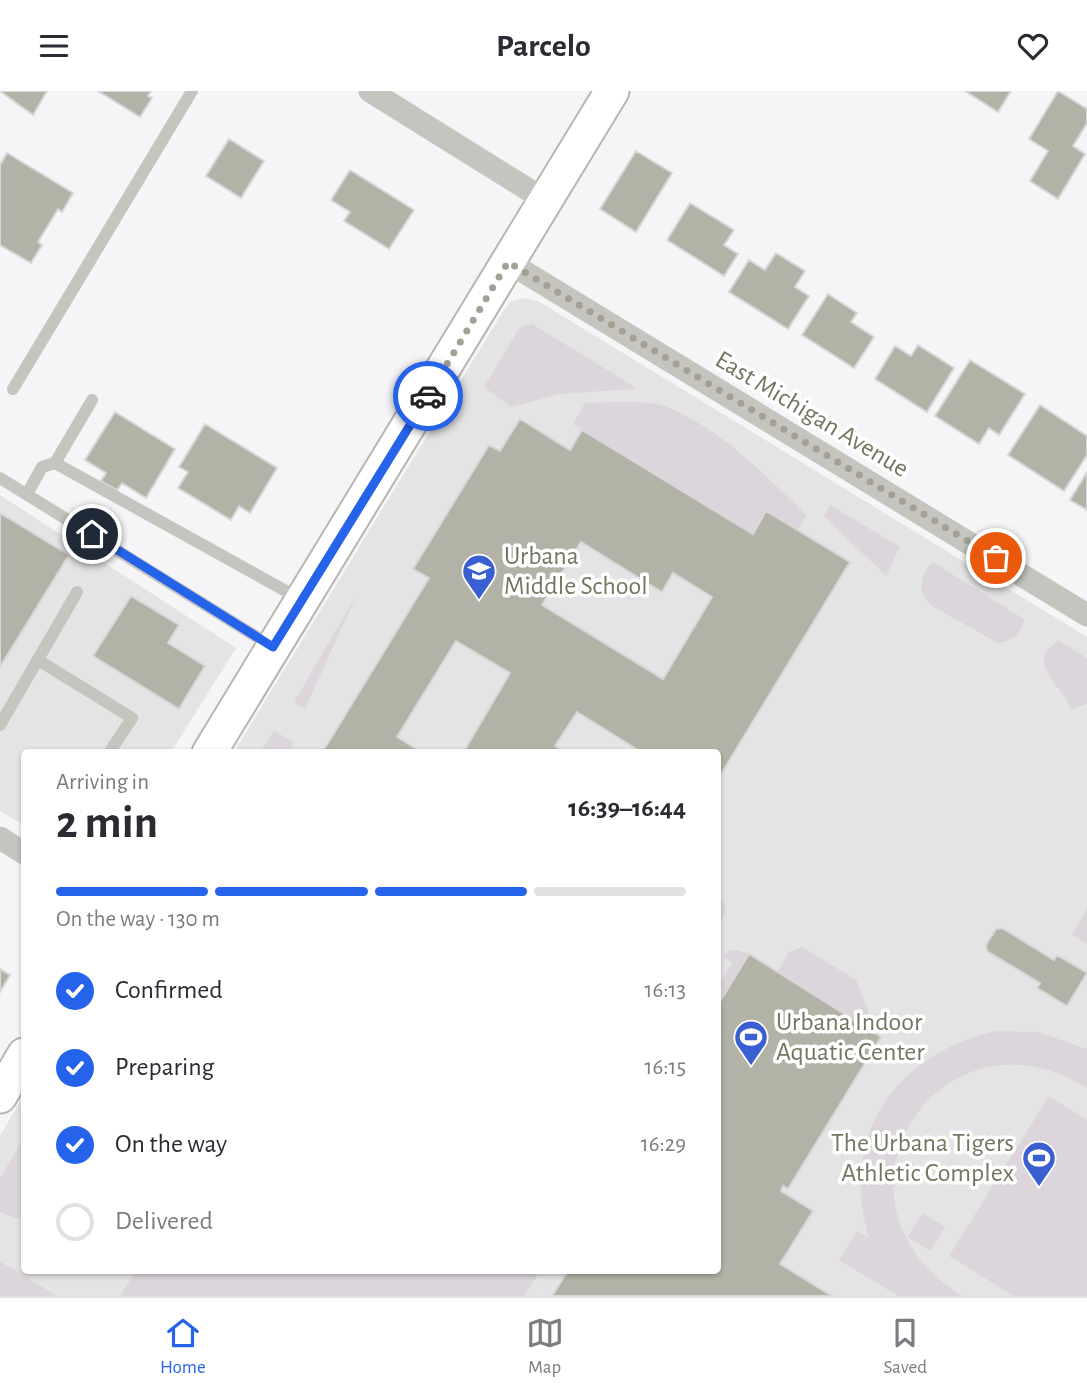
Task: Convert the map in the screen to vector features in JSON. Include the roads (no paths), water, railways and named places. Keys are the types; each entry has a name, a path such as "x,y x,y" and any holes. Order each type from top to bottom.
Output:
{"main road":[{"path":"211,749 612,91"},
{"path":"0,1096 21,1060"}],"street":[{"path":"370,91 545,200"},
{"name":"East Michigan Avenue","path":"508,262 1087,615"},
{"path":"0,838 21,851"}],"lane":[{"path":"13,389 192,91"},
{"path":"27,494 42,467 55,463 92,400"},
{"path":"55,463 302,601"},
{"path":"0,478 273,647"},
{"path":"0,725 77,592"},
{"path":"38,660 132,718 112,749"}],"place":[{"name":"Urbana Middle School","path":"479,601"},
{"name":"Urbana Indoor Aquatic Center","path":"751,1067"},
{"name":"The Urbana Tigers Athletic Complex","path":"1039,1188"}]}
